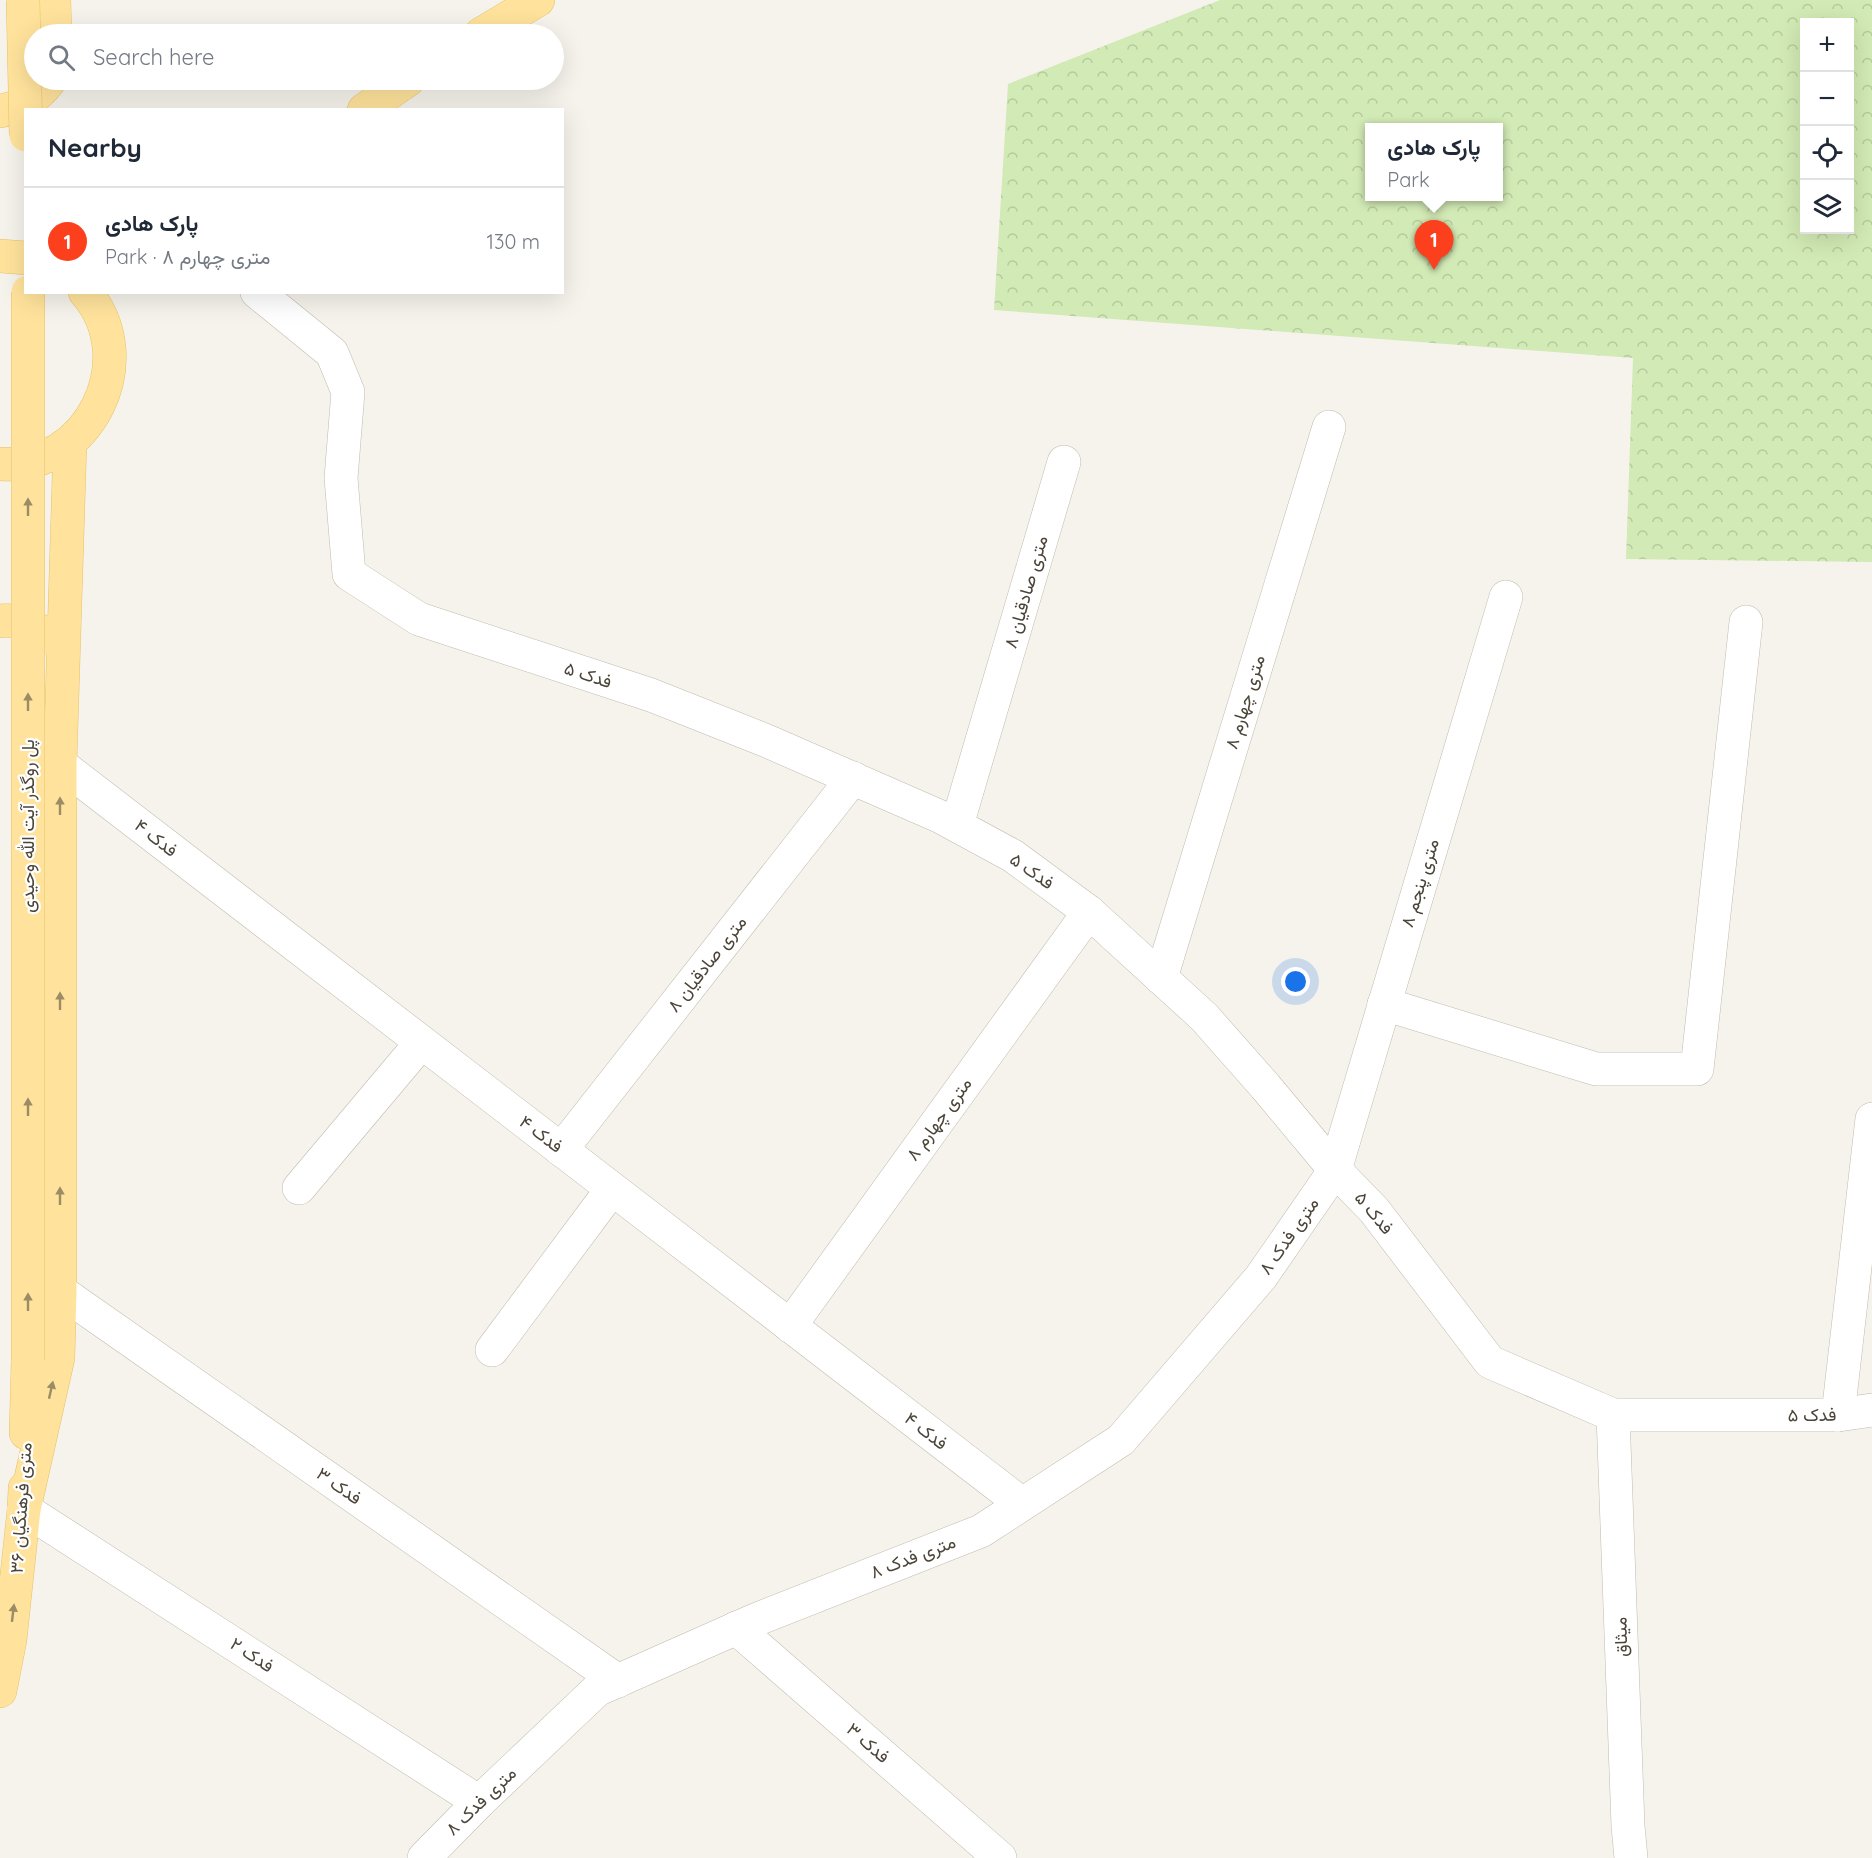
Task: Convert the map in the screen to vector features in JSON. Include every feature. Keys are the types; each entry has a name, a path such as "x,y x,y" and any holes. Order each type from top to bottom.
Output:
{"main road":[{"path":"23,0 24,45"},
{"path":"54,0 55,24"},
{"path":"498,24 538,0"},
{"path":"25,90 25,108"},
{"path":"0,111 16,108 43,90"},
{"path":"56,90 56,108"},
{"path":"367,108 393,90"},
{"path":"0,256 24,258"},
{"name":"پل روگذر آیت الله وحیدی","path":"28,294 28,1360"},
{"path":"0,464 30,461 51,454 70,442 92,419 106,390 110,358 105,326 91,294"},
{"path":"24,1509 58,1358 60,764 70,442"},
{"path":"0,621 30,624 50,637 64,656"},
{"name":"۳۶ متری فرهنگیان","path":"0,1691 10,1640 24,1509 28,1360"}],"street":[{"name":"فدک ۵","path":"259,294 332,353 348,392 341,478 349,574 419,619 651,695 767,741 957,825 1013,856 1089,912 1204,1017 1335,1170 1374,1210 1490,1362 1613,1415 1838,1415 1872,1410"},
{"name":"۸ متری چهارم","path":"1161,978 1329,427"},
{"name":"۸ متری صادقیان","path":"957,825 1064,462"},
{"name":"۸ متری پنجم","path":"1335,1170 1506,597"},
{"path":"1384,1004 1596,1069 1697,1069 1746,622"},
{"name":"فدک ۴","path":"60,764 1022,1504"},
{"name":"۸ متری صادقیان","path":"561,1150 853,778"},
{"name":"۸ متری چهارم","path":"790,1326 1089,912"},
{"path":"299,1188 421,1043"},
{"path":"1838,1415 1872,1119"},
{"name":"۸ متری فدک","path":"424,1858 479,1802 597,1690 736,1628 981,1531 1121,1440 1261,1277 1335,1170"},
{"path":"492,1350 612,1189"},
{"name":"فدک ۳","path":"60,1291 618,1681"},
{"name":"میثاق","path":"1613,1415 1628,1826 1632,1858"},
{"name":"فدک ۲","path":"24,1509 479,1802"},
{"name":"فدک ۳","path":"736,1628 1000,1858"}],"green space":[{"path":"1220,0 1872,0 1872,562 1626,559 1633,358 994,310 1008,84"}],"place":[{"name":"پارک هادی","path":"1434,270"}]}
